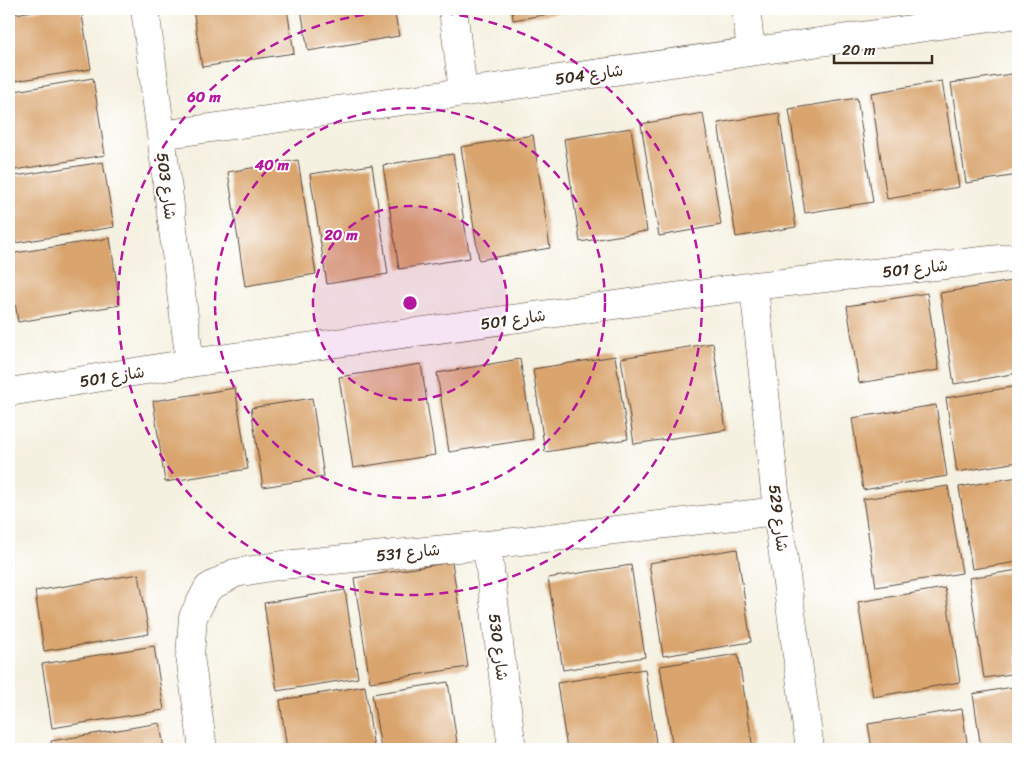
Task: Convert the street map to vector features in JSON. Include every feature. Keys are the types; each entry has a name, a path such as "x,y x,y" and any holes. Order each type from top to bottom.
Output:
{"street":[{"name":"شارع 503","path":"145,9 190,363"},
{"path":"453,9 464,92"},
{"path":"746,9 751,52"},
{"name":"شارع 504","path":"161,135 1018,14"},
{"name":"شارع 501","path":"9,392 190,363 754,286 1018,256"},
{"name":"شارع 529","path":"754,286 777,511 810,749"},
{"name":"شارع 531","path":"204,749 190,656 194,617 208,588 235,573 283,565 487,545 777,511"},
{"name":"شارع 530","path":"487,545 512,749"}],"building":[{"path":"45,9 81,9 91,69 9,82 9,15"},
{"path":"193,9 287,9 294,53 202,67"},
{"path":"301,9 394,9 399,36 308,51"},
{"path":"512,9 575,9 575,10 513,20"},
{"path":"1018,73 1018,175 966,183 951,83"},
{"path":"93,78 105,155 9,171 9,92"},
{"path":"942,81 959,187 887,199 871,93"},
{"path":"857,98 873,202 805,213 789,109"},
{"path":"703,113 721,225 659,236 641,124"},
{"path":"779,113 796,227 736,237 718,123"},
{"path":"631,128 647,231 580,242 564,139"},
{"path":"533,135 550,248 479,260 461,147"},
{"path":"453,154 470,258 399,269 383,165"},
{"path":"298,160 316,274 245,286 228,172"},
{"path":"103,162 114,227 9,244 9,177"},
{"path":"372,165 388,274 327,284 310,174"},
{"path":"110,238 120,305 18,322 9,254"},
{"path":"1018,280 1018,373 954,384 940,293"},
{"path":"927,293 939,370 859,383 847,306"},
{"path":"713,343 726,430 634,444 621,358"},
{"path":"615,356 628,439 545,452 533,369"},
{"path":"520,359 533,439 449,452 437,373"},
{"path":"421,364 435,455 353,468 339,377"},
{"path":"1018,386 1018,462 957,472 946,398"},
{"path":"235,388 248,469 165,482 153,401"},
{"path":"312,398 324,477 263,487 251,408"},
{"path":"936,405 947,476 863,490 852,418"},
{"path":"1018,477 1018,562 972,569 959,487"},
{"path":"948,486 962,573 876,587 863,499"},
{"path":"737,549 751,642 663,656 649,563"},
{"path":"452,562 468,667 370,682 354,578"},
{"path":"631,565 645,657 563,670 548,578"},
{"path":"1018,570 1018,673 984,678 969,578"},
{"path":"139,574 149,634 44,651 35,591"},
{"path":"945,588 960,682 873,697 858,602"},
{"path":"345,590 358,678 277,691 264,603"},
{"path":"154,646 164,710 52,728 42,664"},
{"path":"738,654 753,749 673,749 660,666"},
{"path":"645,669 657,749 567,749 557,683"},
{"path":"448,682 458,749 381,749 372,694"},
{"path":"365,686 374,749 287,749 280,700"},
{"path":"1018,686 1018,749 981,749 973,694"},
{"path":"962,709 968,749 872,749 868,724"},
{"path":"160,723 164,749 53,749 51,741"}]}
